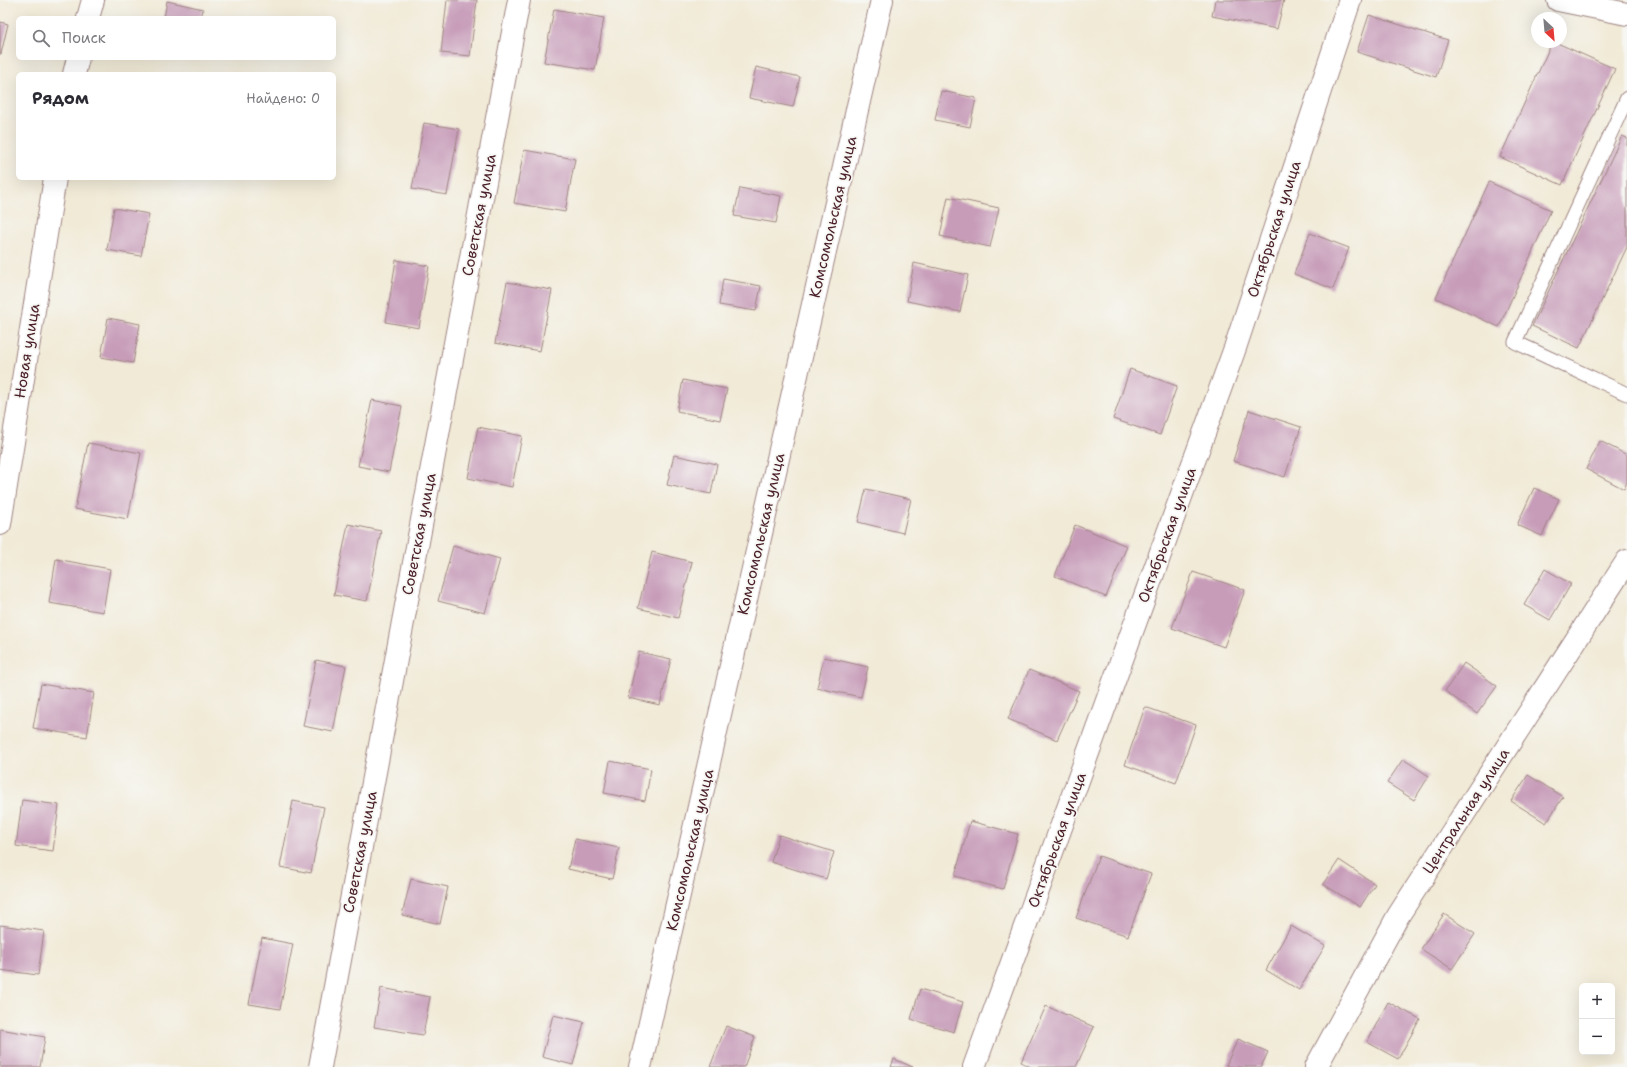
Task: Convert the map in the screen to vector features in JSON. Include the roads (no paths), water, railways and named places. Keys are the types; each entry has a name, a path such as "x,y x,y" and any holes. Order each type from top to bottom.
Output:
{"street":[{"name":"Советская улица","path":"320,1067 519,0"},
{"name":"Комсомольская улица","path":"640,1067 882,0"},
{"name":"Октябрьская улица","path":"974,1067 1235,348 1350,0"},
{"path":"1558,0 1627,14"},
{"path":"74,72 78,60"},
{"name":"Новая улица","path":"0,524 55,180"},
{"name":"Центральная улица","path":"1316,1067 1398,916 1627,561"}],"lane":[{"path":"1627,98 1515,342 1627,394"}]}
